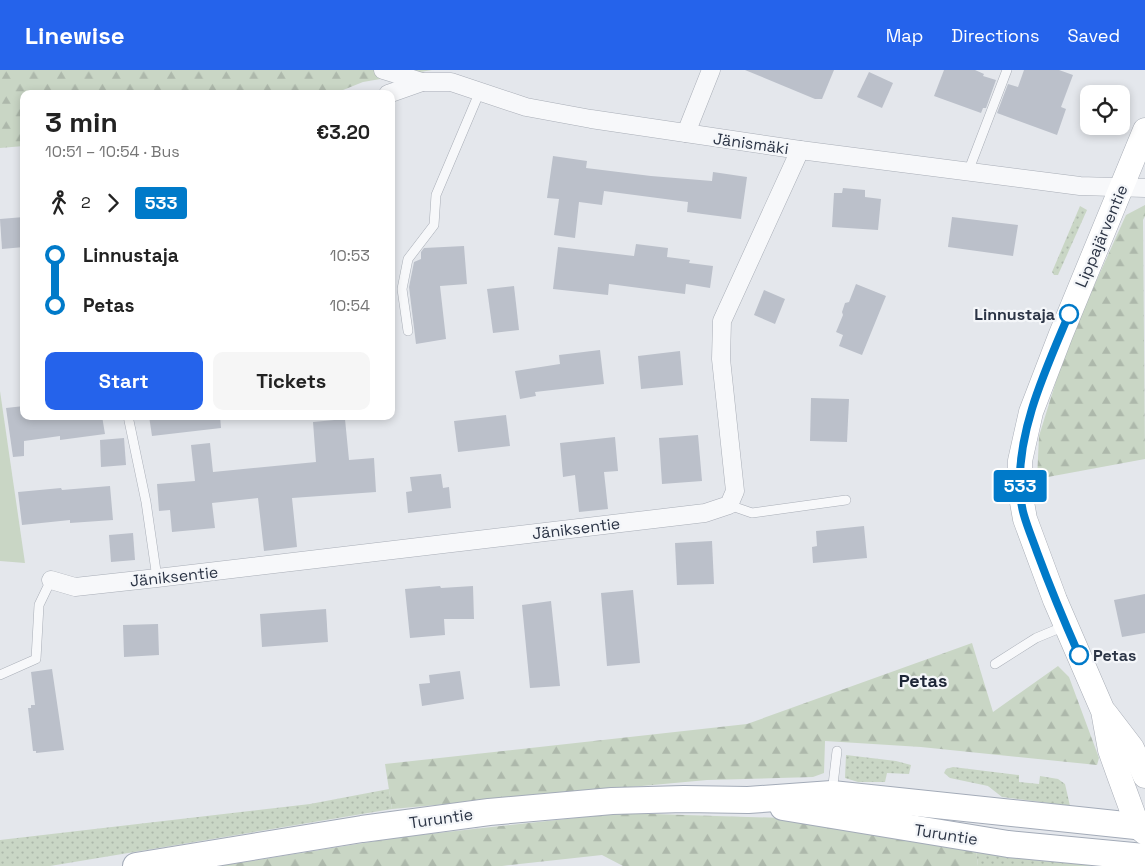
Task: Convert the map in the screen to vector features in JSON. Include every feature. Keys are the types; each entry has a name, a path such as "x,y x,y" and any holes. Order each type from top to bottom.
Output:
{"main road":[{"name":"Lippajärventie","path":"1143,829 1110,750 1103,711 1065,626 1025,519 1020,491 1020,461 1031,412 1145,130"},
{"name":"Lippajärventie","path":"1103,711 1132,748 1145,776"},
{"name":"Turuntie","path":"136,866 362,829 489,812 612,801 748,800 1143,829"},
{"name":"Turuntie","path":"829,805 1008,844 1145,857"}],"street":[{"path":"383,70 422,82"},
{"path":"686,133 711,70"},
{"name":"Jänismäki","path":"395,92 422,82 451,82 526,107 600,121 800,150 1080,186 1145,188"},
{"path":"729,505 735,491 720,359 722,321 800,150"},
{"name":"Jäniksentie","path":"51,580 75,587 157,578 705,513 729,505"}],"lane":[{"path":"968,172 1007,70"},
{"path":"408,331 402,289 408,258 434,225 436,195 480,91"},
{"path":"129,420 146,502 157,578"},
{"path":"729,505 752,513 846,500"},
{"path":"0,675 36,659 39,605 51,580"},
{"path":"995,664 1036,638 1065,626"},
{"path":"829,805 837,751"}],"green space":[{"path":"0,70 432,70 363,82 343,90 20,90 20,146 0,148"},
{"path":"1145,205 1143,220 1145,459 1037,479 1039,436 1067,346 1126,215"},
{"path":"1080,206 1087,210 1058,275 1054,275 1052,272"},
{"path":"0,391 25,563 0,561"},
{"path":"972,643 993,712 1058,666 1069,677 1099,758 1097,765 921,747 825,741 824,773 813,777 707,780 392,809 385,764 747,724"},
{"path":"846,755 896,761 911,765 909,774 887,773 885,782 858,782 845,778"},
{"path":"953,767 1019,775 1019,782 1039,784 1040,776 1058,779 1065,784 1070,806 1002,797 988,786 950,778 944,773 946,769"},
{"path":"389,789 392,809 50,866 0,866 0,840 310,804"},
{"path":"621,813 783,818 976,849 978,866 623,866 602,855 502,866 219,866 401,837"},
{"path":"976,849 1087,859 1090,866 978,866"}],"building":[{"path":"745,70 834,70 822,99 815,99"},
{"path":"944,70 975,70 984,74 983,76 996,80 986,108 983,108 981,113 934,96"},
{"path":"1024,70 1059,70 1073,75 1061,107 1066,109 1057,135 997,113 1008,84 1018,87"},
{"path":"869,72 893,83 882,108 857,97"},
{"path":"553,156 587,161 586,168 651,176 712,181 713,172 747,177 741,219 687,212 688,202 604,191 602,205 579,202 575,238 554,235 559,199 547,198"},
{"path":"843,188 865,190 865,197 881,199 878,230 832,227 834,193 842,193"},
{"path":"20,217 20,247 2,249 0,219"},
{"path":"952,217 1018,225 1013,256 948,247"},
{"path":"636,244 668,248 667,257 690,260 689,263 713,266 710,288 686,284 685,294 609,284 608,295 553,289 558,247 634,256"},
{"path":"464,246 467,284 440,286 446,339 416,344 409,287 414,262 421,259 421,252 424,248"},
{"path":"856,284 886,296 862,355 839,346 843,335 836,332 843,315 845,303 849,302"},
{"path":"514,286 519,330 493,333 487,289"},
{"path":"764,290 785,299 775,324 754,315"},
{"path":"600,350 604,384 535,392 536,396 520,399 515,371 560,364 559,355"},
{"path":"680,351 683,385 641,389 638,356"},
{"path":"811,398 849,399 847,442 810,441"},
{"path":"20,406 20,420 103,420 105,434 60,440 60,436 24,441 24,456 13,457 6,408"},
{"path":"506,415 510,446 458,452 454,421"},
{"path":"150,420 220,420 221,428 152,436"},
{"path":"345,420 349,460 374,458 376,492 292,498 297,547 264,551 258,498 212,503 215,528 172,532 170,510 159,511 157,484 195,481 191,445 210,443 213,472 316,462 313,422"},
{"path":"698,435 702,481 662,484 659,438"},
{"path":"615,437 618,471 604,472 608,509 579,512 575,475 563,477 560,443"},
{"path":"124,438 126,465 101,467 100,440"},
{"path":"441,474 443,488 449,487 451,508 408,513 406,492 412,491 410,477"},
{"path":"110,486 113,520 70,523 70,520 22,525 18,492"},
{"path":"864,526 867,558 813,563 812,547 817,546 816,531"},
{"path":"133,533 135,560 111,562 109,535"},
{"path":"712,541 714,584 677,585 675,543"},
{"path":"440,586 441,588 473,586 474,619 444,619 445,635 410,638 405,589"},
{"path":"633,590 640,663 607,666 601,593"},
{"path":"1145,594 1145,633 1122,637 1114,600"},
{"path":"551,601 560,686 530,688 522,605"},
{"path":"326,609 328,642 262,647 260,614"},
{"path":"158,624 159,655 124,657 123,625"},
{"path":"52,669 64,750 36,753 36,751 33,751 28,708 31,708 31,705 35,705 31,672"},
{"path":"460,671 464,699 422,706 419,684 430,683 429,675"}],"bus line":[{"name":"533","path":"1069,314 1031,412 1020,461 1020,491 1025,519 1054,600 1079,655"}],"place":[{"name":"Linnustaja","path":"1069,314"},
{"name":"Petas","path":"1079,655"}],"district":[{"name":"Petas","path":"923,681"}]}
